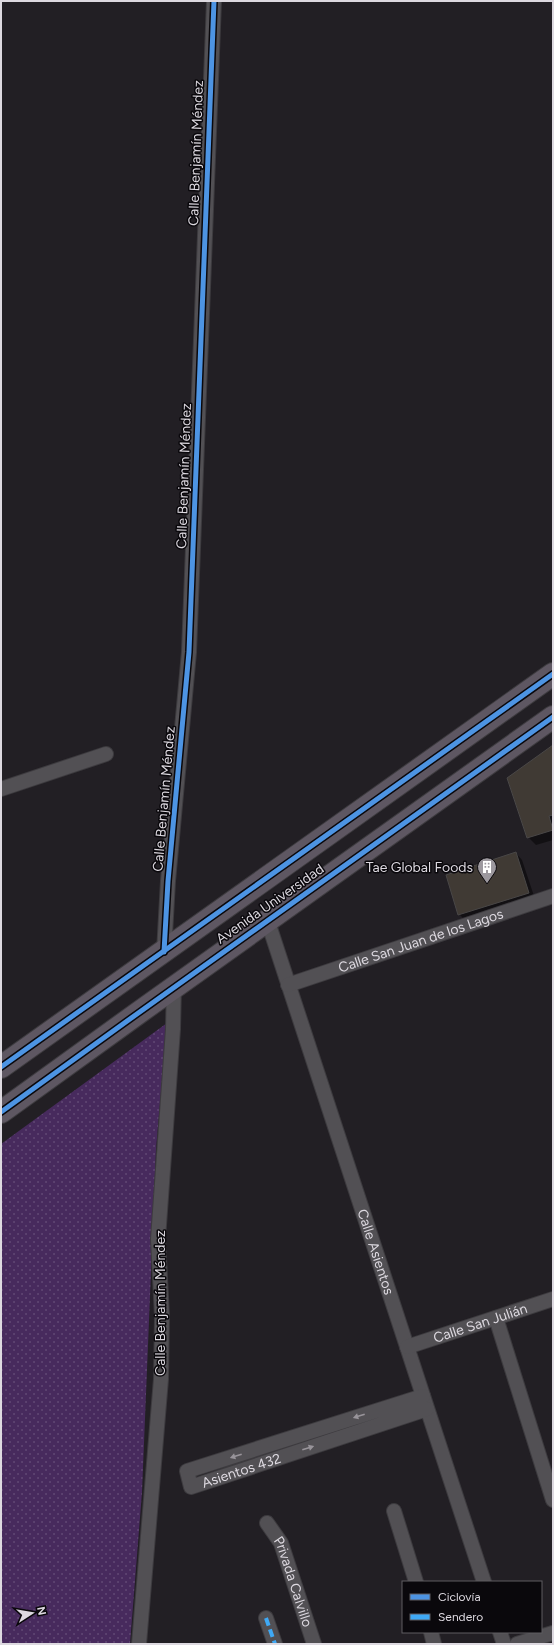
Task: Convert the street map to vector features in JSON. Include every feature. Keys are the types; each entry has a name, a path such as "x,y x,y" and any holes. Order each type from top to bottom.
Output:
{"main road":[{"name":"Avenida Universidad","path":"1,1067 553,674"},
{"name":"Avenida Universidad","path":"1,1112 174,986 268,922 553,717"}],"street":[{"name":"Calle Benjamín Méndez","path":"164,952 168,880 189,652 214,1"},
{"path":"1,789 106,754"},
{"name":"Calle San Juan de los Lagos","path":"288,985 553,896"},
{"name":"Calle Asientos","path":"268,922 484,1581"},
{"name":"Calle Benjamín Méndez","path":"139,1644 161,1379 162,1316 158,1239 173,1029 174,986"},
{"name":"Calle San Julián","path":"407,1347 553,1299"},
{"path":"496,1318 553,1500"},
{"name":"Asientos 432","path":"385,1416 278,1442 187,1471 191,1487 284,1456 385,1416 425,1402"},
{"path":"278,1442 284,1456"},
{"path":"394,1511 416,1581"},
{"name":"Privada Calvillo","path":"267,1523 282,1543 314,1644"},
{"path":"266,1618 275,1644"},
{"path":"431,1633 434,1644"},
{"path":"500,1633 504,1644"},
{"path":"517,1644 553,1633"}],"shaded area":[{"path":"167,1023 156,1149 142,1492 130,1644 1,1644 1,1144"}],"building":[{"path":"553,745 553,815 549,816 553,830 527,838 507,778"},
{"name":"Tae Global Foods","path":"516,852 529,893 458,915 446,875"}],"marked path":[{"path":"266,1618 275,1644"}],"cycle path":[{"path":"164,952 168,881 189,652 214,1"},
{"path":"1,1067 553,674"},
{"path":"1,1112 553,717"}],"place":[{"name":"Tae Global Foods","path":"487,884"}]}
